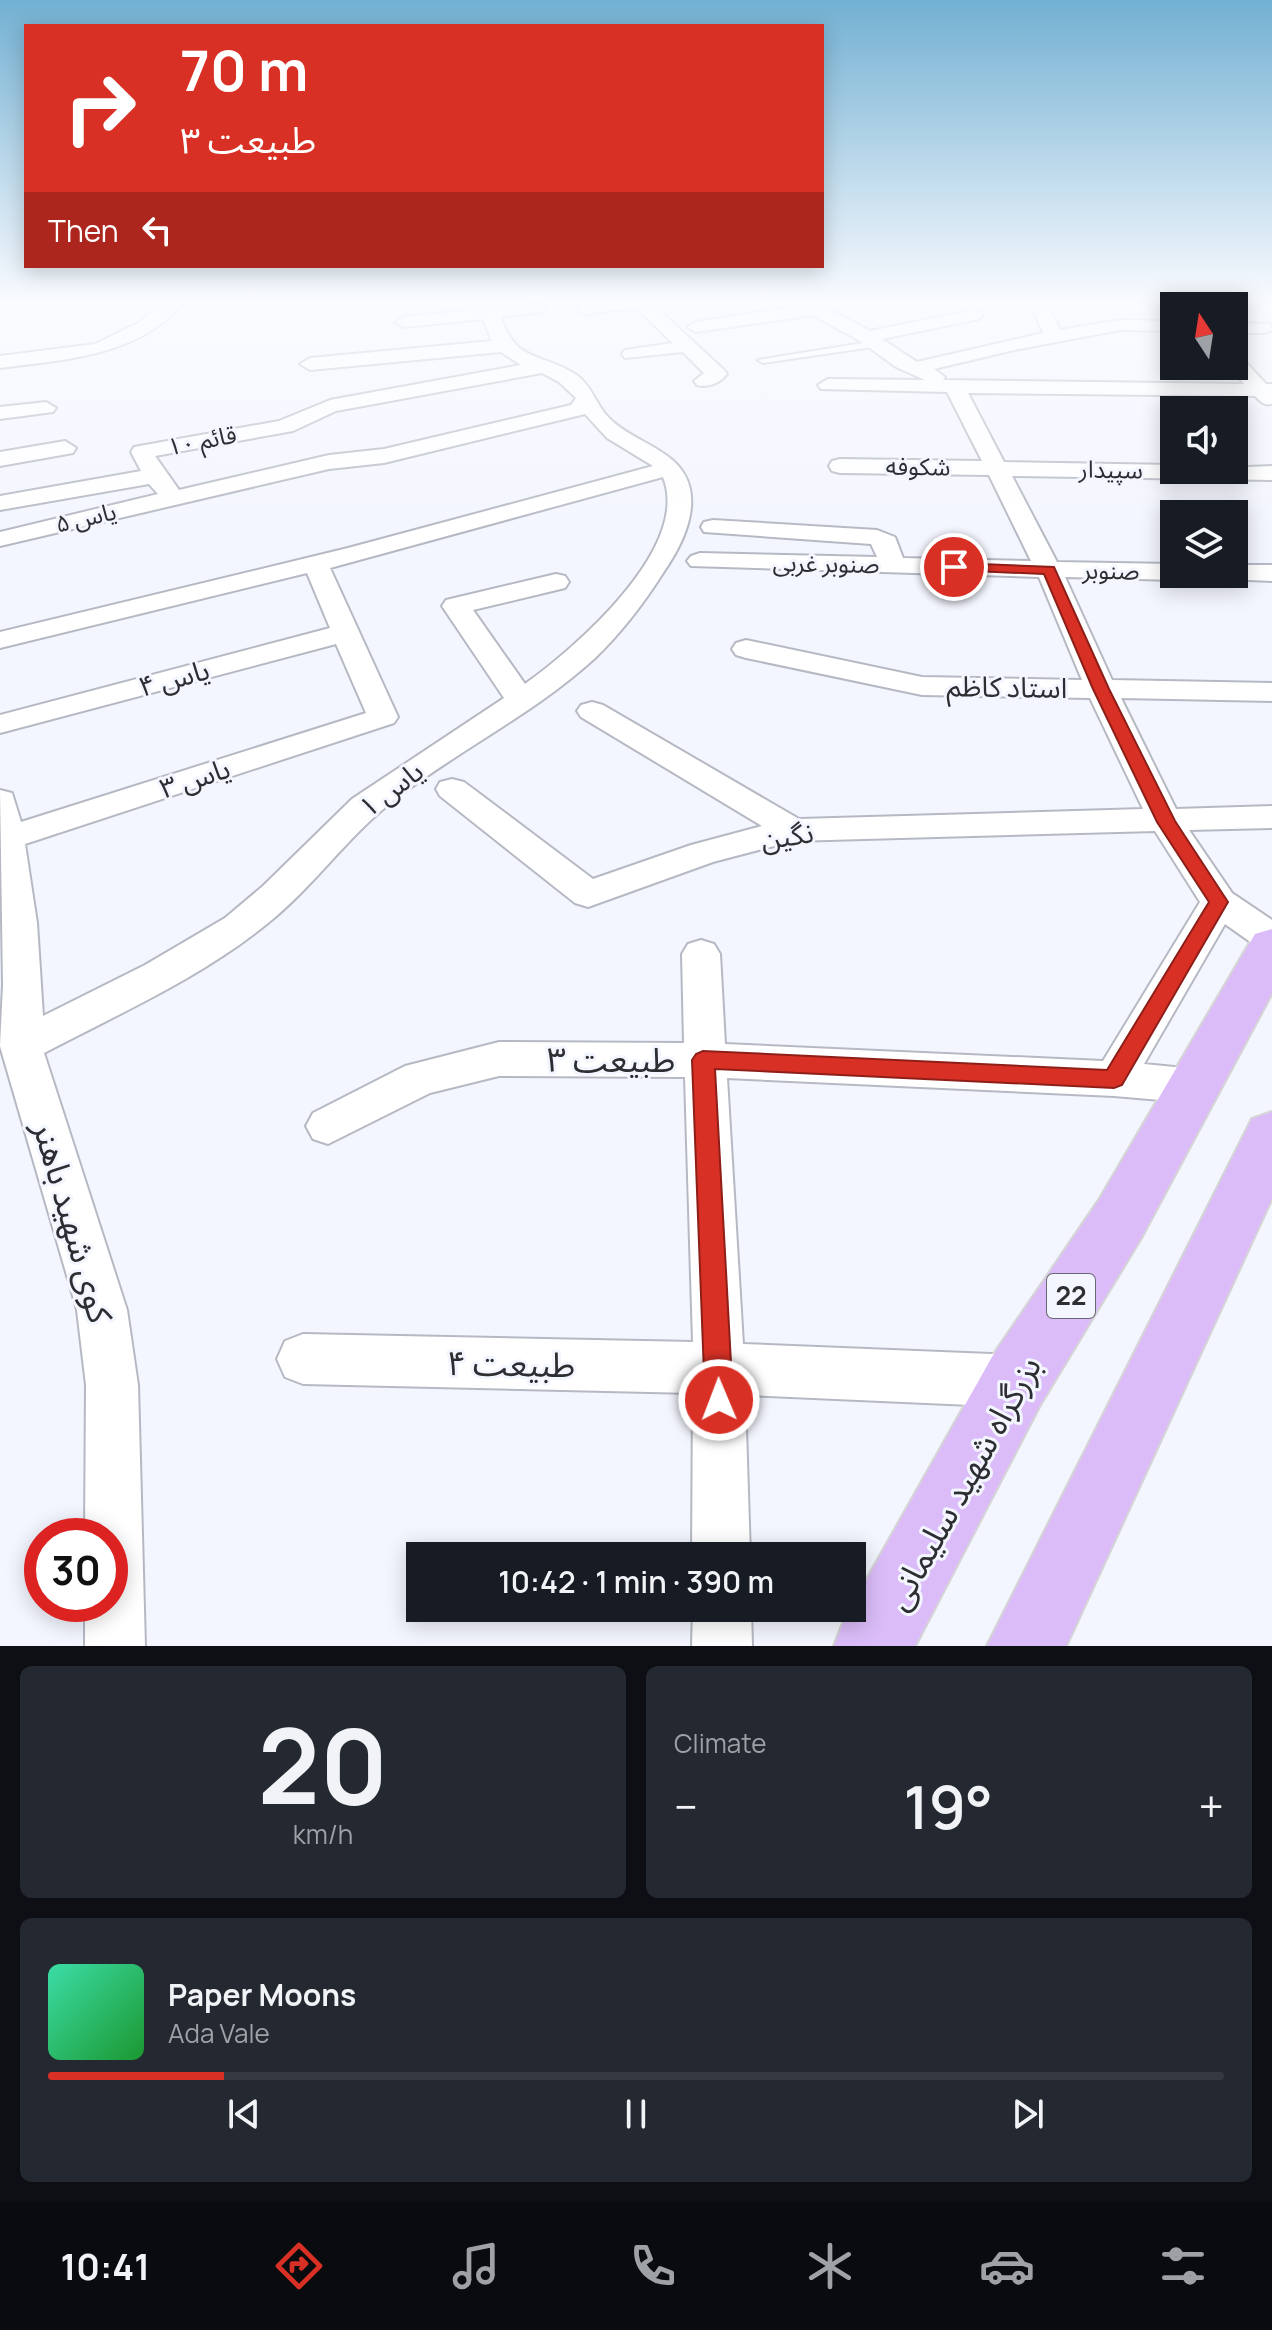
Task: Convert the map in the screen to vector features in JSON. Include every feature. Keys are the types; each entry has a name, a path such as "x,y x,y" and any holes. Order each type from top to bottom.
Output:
{"highway":[{"name":"بزرگراه شهید سلیمانی","path":"873,1646 1016,1381 1120,1219 1272,947"},
{"path":"1026,1646 1272,1136"}],"street":[{"name":"قائم ۱۰","path":"155,476 142,452 285,426 330,406 515,377"},
{"path":"565,377 572,380 603,425 668,469"},
{"path":"704,381 712,377"},
{"path":"934,377 954,386 997,468 1049,570 1101,689 1166,822 1219,902 1272,938"},
{"path":"1250,377 1268,394"},
{"path":"828,385 1268,394"},
{"name":"یاس ۵","path":"0,539 329,462 384,456 568,414 578,409 585,399"},
{"path":"0,413 46,408"},
{"path":"0,459 65,448"},
{"name":"شکوفه","path":"840,466 997,468"},
{"name":"سپیدار","path":"997,468 1272,473"},
{"path":"0,640 315,563 668,469"},
{"name":"یاس ۱","path":"15,1026 177,963 240,926 381,793 521,701 579,657 623,610 660,561 677,518 679,490 668,469"},
{"path":"0,503 155,476 173,498"},
{"path":"713,527 877,537 886,542 892,565"},
{"name":"صنوبر غربی","path":"700,561 1049,570"},
{"path":"315,563 348,632"},
{"name":"صنوبر","path":"1049,570 1160,572"},
{"path":"1248,573 1272,573"},
{"path":"521,701 456,606 556,582"},
{"name":"یاس ۳","path":"3,820 383,717 348,632"},
{"name":"یاس ۴","path":"0,724 348,632"},
{"name":"استاد کاظم","path":"746,649 922,686 1272,692"},
{"path":"592,711 793,830"},
{"name":"نگین","path":"452,789 588,894 703,853 793,830 1272,817"},
{"name":"کوی شهید باهنر","path":"3,820 14,878 15,1026 102,1310 112,1385 115,1646"},
{"path":"1114,1079 1219,902"},
{"path":"701,954 703,1060 719,1368 721,1542"},
{"name":"طبیعت ٣","path":"328,1126 420,1078 499,1059 703,1060 1114,1079 1195,1086"},
{"name":"طبیعت ۴","path":"303,1359 719,1368 1016,1381"},
{"path":"722,1622 722,1646"}],"route":[{"path":"719,1400 703,1060 1114,1079 1219,902 1166,822 1101,689 1049,570 954,567"}]}
